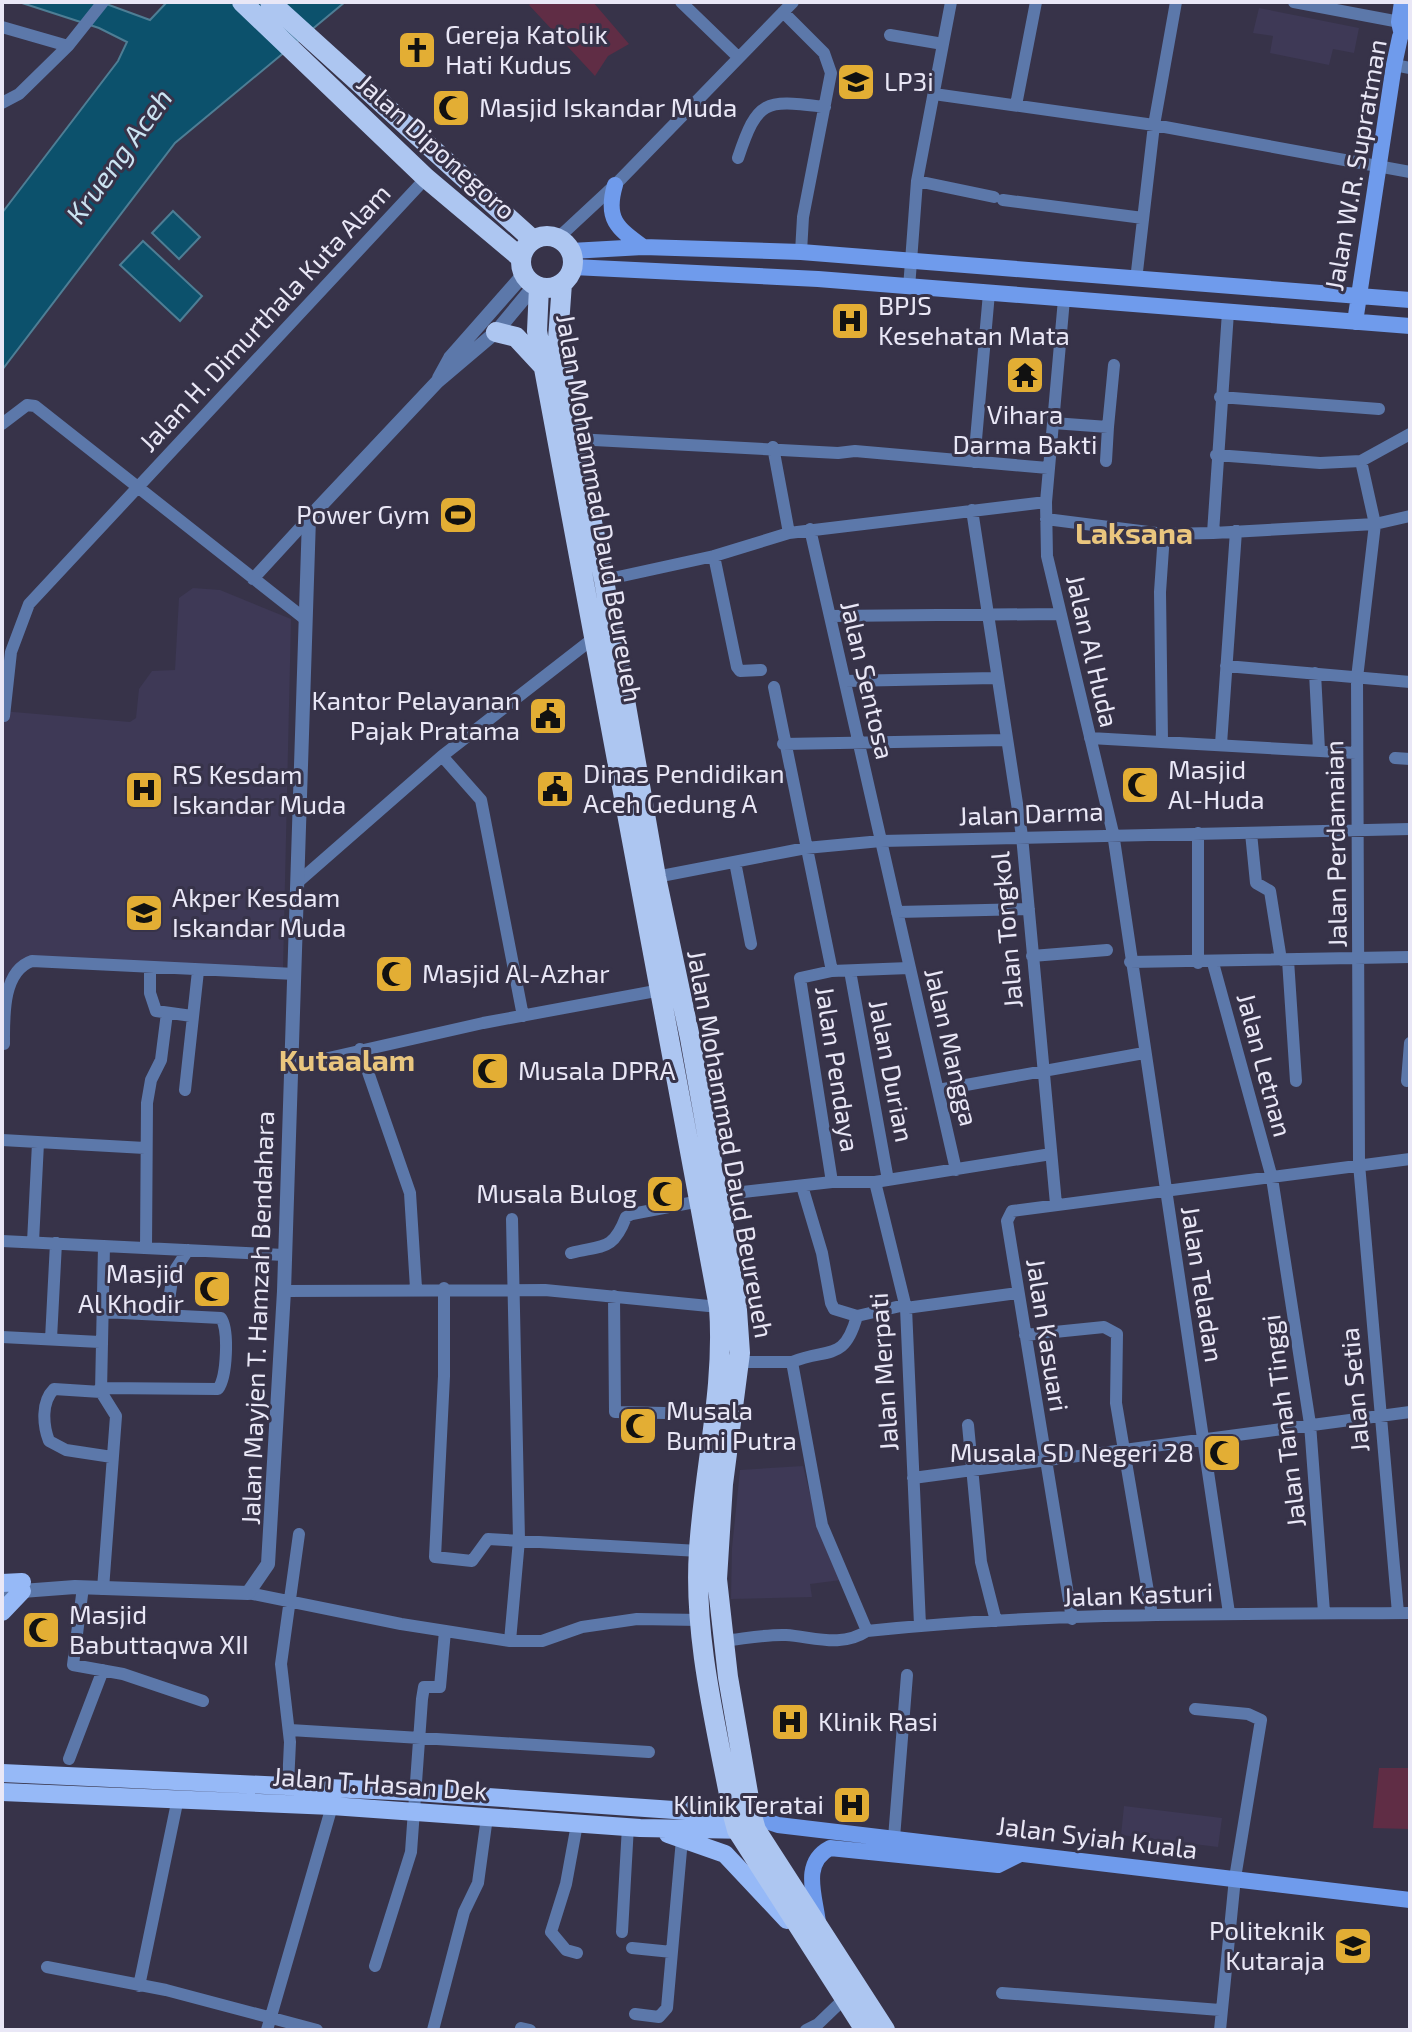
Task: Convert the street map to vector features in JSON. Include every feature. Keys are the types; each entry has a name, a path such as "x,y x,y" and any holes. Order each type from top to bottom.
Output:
{"highway":[{"path":"242,2 533,240"},
{"path":"270,2 328,70"},
{"name":"Jalan Diponegoro","path":"328,70 426,178 530,276"},
{"path":"546,236 566,260 551,288 530,276 533,240 546,236"},
{"name":"Jalan Mohammad Daud Beureueh","path":"566,260 557,312 558,339 656,877 690,1038 719,1307 722,1350 699,1551 700,1620 744,1823 816,1952 865,2030"},
{"name":"Jalan Mohammad Daud Beureueh","path":"530,276 544,368 661,990 708,1198 736,1296 739,1362 719,1524 717,1579 744,1823 818,1926 885,2030"},
{"path":"496,332 516,337 544,368"}],"main road":[{"name":"Jalan W.R. Supratman","path":"1355,322 1376,167 1402,67 1405,24 1402,2"},
{"path":"615,185 610,203 614,220 624,233 643,247"},
{"path":"566,260 643,247 801,252 1410,300"},
{"path":"566,260 1410,326"},
{"path":"2,1585 22,1586"},
{"path":"2,1612 22,1586"},
{"name":"Jalan T. Hasan Dek","path":"2,1773 415,1792 744,1823"},
{"name":"Jalan T. Hasan Dek","path":"2,1792 61,1797 178,1798 332,1806 650,1828 744,1823"},
{"name":"Jalan Syiah Kuala","path":"744,1823 1410,1900"},
{"path":"650,1828 725,1854 816,1952"},
{"path":"818,1926 811,1871 815,1859 830,1848 998,1865 1020,1854"}],"street":[{"path":"2,103 19,94 68,46 103,2"},
{"path":"566,260 615,185 793,2"},
{"path":"909,288 917,181 951,2"},
{"path":"1016,105 1036,2"},
{"path":"1136,280 1154,125 1176,2"},
{"path":"1294,2 1405,24"},
{"path":"691,5 738,57"},
{"path":"783,12 827,58 831,73 803,217 801,252"},
{"path":"2,27 68,46"},
{"path":"890,35 943,44"},
{"path":"934,94 1154,125 1410,172"},
{"path":"738,158 749,127 760,110 770,104 779,101 825,107"},
{"name":"Jalan H. Dimurthala Kuta Alam","path":"4,716 11,652 29,604 426,178"},
{"path":"917,181 999,198 1143,218"},
{"path":"253,579 437,382 496,332 530,276"},
{"path":"437,382 450,358 530,276"},
{"path":"974,462 989,293"},
{"name":"Jalan Al Huda","path":"1064,299 1048,468 1047,556 1113,833 1130,962"},
{"path":"1213,533 1228,312"},
{"path":"1106,461 1114,365"},
{"path":"1220,397 1379,409"},
{"path":"2,424 27,405 35,406 136,489 305,619"},
{"path":"1053,423 1108,427"},
{"path":"1216,455 1334,464 1361,461 1410,434"},
{"path":"575,439 773,447 1048,468"},
{"path":"773,447 789,533"},
{"name":"Jalan Perdamaian","path":"1359,1164 1359,957 1355,829 1357,678 1375,524 1361,461"},
{"path":"604,580 714,556 810,529 1046,502"},
{"name":"Jalan Tongkol","path":"972,510 995,678 1022,836 1041,1070 1056,1204"},
{"path":"1046,519 1164,534 1375,524 1410,516"},
{"name":"Jalan Mayjen T. Hamzah Bendahara","path":"248,1593 268,1564 272,1545 293,1066 309,518"},
{"name":"Jalan Sentosa","path":"810,529 881,841"},
{"path":"1221,744 1236,531"},
{"path":"1162,740 1160,592 1164,534"},
{"path":"714,556 737,667 740,671 761,670"},
{"path":"830,616 1060,614"},
{"path":"298,882 442,756 595,637"},
{"path":"1226,666 1410,682"},
{"path":"1315,673 1319,750"},
{"path":"845,681 995,678"},
{"path":"774,687 783,744 832,971"},
{"path":"1090,738 1356,753"},
{"path":"783,744 1006,740"},
{"path":"442,756 481,800 523,1016"},
{"path":"1395,758 1410,759"},
{"name":"Jalan Darma","path":"656,877 806,848 881,841 1113,833 1410,829"},
{"path":"1198,833 1198,963"},
{"path":"1251,833 1256,883 1270,891 1284,960 1296,1081"},
{"name":"Jalan Mangga","path":"881,841 956,1170"},
{"path":"735,862 751,944"},
{"path":"897,912 1029,909"},
{"path":"1032,956 1107,950"},
{"path":"1130,962 1213,963 1410,957"},
{"name":"Jalan Teladan","path":"1130,962 1229,1613"},
{"path":"4,1044 7,993 20,967 26,963 295,974"},
{"name":"Jalan Letnan","path":"1213,963 1272,1178"},
{"name":"Jalan Pendaya","path":"832,1182 799,982 803,975 832,971 909,968"},
{"path":"150,969 152,1006 156,1011 192,1016"},
{"path":"185,1090 198,971"},
{"name":"Jalan Durian","path":"850,971 881,1181"},
{"path":"293,1066 360,1049 661,990"},
{"path":"146,1248 145,1148 149,1085 161,1060 167,1013"},
{"path":"1407,1081 1410,1043"},
{"path":"360,1049 410,1193 416,1288"},
{"path":"938,1090 1144,1053"},
{"path":"2,1140 145,1148"},
{"path":"33,1242 38,1143"},
{"path":"571,1253 618,1239 626,1217 632,1214 708,1198 832,1182 881,1181 1051,1154"},
{"name":"Jalan Kasuari","path":"1072,1619 1018,1293 1007,1221 1010,1214 1016,1209 1410,1159"},
{"name":"Jalan Setia","path":"1359,1164 1379,1416 1404,1613"},
{"name":"Jalan Tanah Tinggi","path":"1272,1178 1310,1424 1324,1612"},
{"name":"Jalan Merpati","path":"881,1181 905,1307 920,1625"},
{"path":"802,1186 822,1253 834,1309 857,1316 1018,1293"},
{"path":"510,1641 519,1540 512,1219"},
{"path":"2,1241 284,1255"},
{"path":"51,1339 56,1243"},
{"path":"103,1589 116,1416 101,1390 104,1246"},
{"path":"167,1314 173,1273 188,1250"},
{"path":"444,1288 444,1376 433,1553 437,1560 472,1561 484,1540 699,1551"},
{"path":"284,1291 513,1289 719,1307"},
{"path":"614,1296 615,1412 714,1414"},
{"path":"103,1312 223,1319 220,1387 54,1389 47,1398 45,1428 49,1441 60,1448 112,1457"},
{"path":"739,1362 792,1362 838,1352 847,1341 857,1316"},
{"path":"1025,1335 1104,1327 1114,1331 1116,1403 1152,1615"},
{"path":"2,1337 100,1342"},
{"path":"792,1362 822,1525 867,1631"},
{"path":"913,1478 1410,1412"},
{"path":"968,1425 981,1562 996,1621"},
{"path":"288,1785 290,1730 281,1664 299,1534"},
{"path":"2,1597 22,1586 248,1593 290,1604 510,1641 542,1641 582,1627 637,1619 700,1620"},
{"path":"79,1587 73,1665 103,1670 203,1701"},
{"name":"Jalan Kasturi","path":"722,1641 788,1635 820,1642 860,1636 867,1631 996,1621 1229,1613 1404,1613"},
{"path":"375,1966 388,1918 406,1877 415,1812 424,1688 440,1687 445,1631"},
{"path":"69,1759 103,1670"},
{"path":"894,1838 907,1675"},
{"path":"1195,1709 1248,1714 1261,1720 1235,1878 1220,2030"},
{"path":"290,1730 649,1752"},
{"path":"139,1986 178,1798"},
{"path":"268,2024 332,1806"},
{"path":"433,2030 464,1912 478,1883 487,1817"},
{"path":"577,1824 566,1884 551,1932 566,1950 577,1953"},
{"path":"622,1932 628,1826"},
{"path":"635,2014 659,2017 666,2013 682,1839"},
{"path":"632,1948 672,1952"},
{"path":"47,1967 139,1986 268,2024 317,2030"},
{"path":"1002,1993 1220,2010"},
{"path":"806,2030 818,2024 845,1998"}],"shaded area":[{"path":"532,2 593,2 629,44 608,56 595,76 529,5"},
{"path":"1259,8 1359,28 1354,53 1333,49 1329,65 1270,53 1273,36 1253,33"},
{"name":"RS Kesdam Iskandar Muda","path":"193,588 220,590 291,619 283,969 21,963 2,1008 2,711 130,722 136,718 139,689 152,671 175,670 179,598"},
{"path":"803,1466 819,1530 841,1580 810,1584 812,1597 731,1599 732,1548 740,1470"},
{"path":"1379,1768 1410,1768 1410,1829 1373,1828"},
{"path":"1124,1806 1222,1818 1218,1847 1121,1835"}],"water":[{"name":"Krueng Aceh","path":"19,2 101,2 150,20 167,2 345,2 175,143 2,370 2,213 118,61 127,42 99,28"},
{"path":"173,211 200,237 179,259 152,233"},
{"path":"143,241 202,296 180,321 120,265"}],"place":[{"name":"Gereja Katolik Hati Kudus","path":"417,50"},
{"name":"LP3i","path":"856,82"},
{"name":"Masjid Iskandar Muda","path":"451,108"},
{"name":"BPJS Kesehatan Mata","path":"850,321"},
{"name":"Vihara Darma Bakti","path":"1025,375"},
{"name":"Power Gym","path":"458,515"},
{"name":"Kantor Pelayanan Pajak Pratama","path":"548,716"},
{"name":"Masjid Al-Huda","path":"1140,785"},
{"name":"Dinas Pendidikan Aceh Gedung A","path":"555,789"},
{"name":"RS Kesdam Iskandar Muda","path":"144,790"},
{"name":"Akper Kesdam Iskandar Muda","path":"144,913"},
{"name":"Masjid Al-Azhar","path":"394,974"},
{"name":"Musala DPRA","path":"490,1071"},
{"name":"Musala Bulog","path":"665,1194"},
{"name":"Masjid Al Khodir","path":"212,1289"},
{"name":"Musala Bumi Putra","path":"638,1426"},
{"name":"Musala SD Negeri 28","path":"1222,1453"},
{"name":"Masjid Babuttaqwa XII","path":"41,1630"},
{"name":"Klinik Rasi","path":"790,1722"},
{"name":"Klinik Teratai","path":"852,1805"},
{"name":"Politeknik Kutaraja","path":"1353,1946"}],"district":[{"name":"Laksana","path":"1134,534"},
{"name":"Kutaalam","path":"347,1061"}]}
